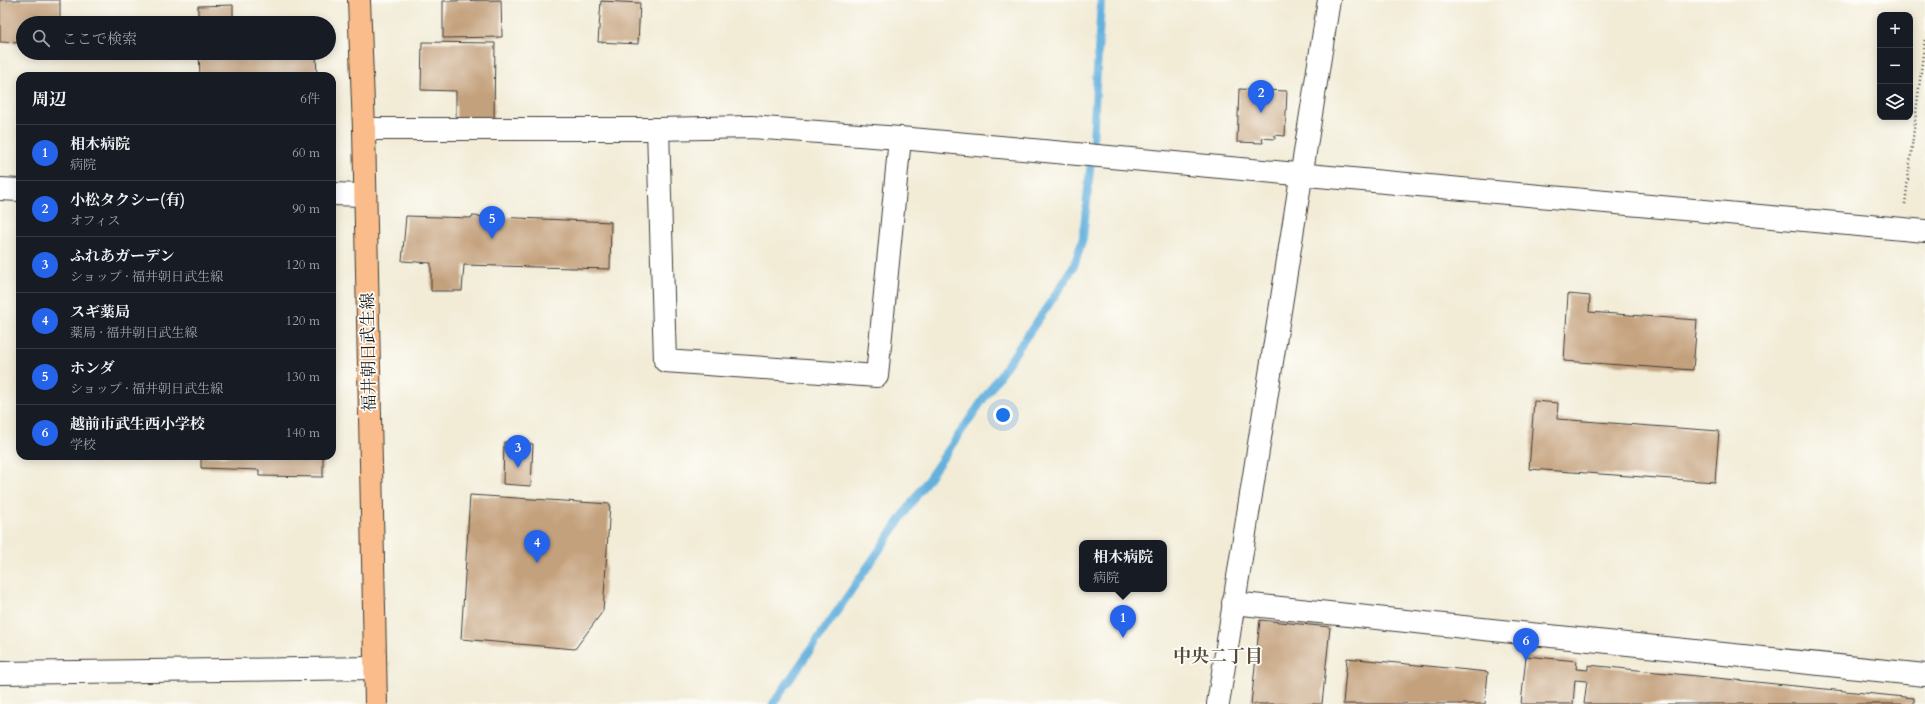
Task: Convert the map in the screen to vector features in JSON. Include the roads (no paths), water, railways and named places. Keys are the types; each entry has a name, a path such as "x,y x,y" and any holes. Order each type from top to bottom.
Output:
{"main road":[{"name":"福井朝日武生線","path":"358,0 364,129 374,668 376,704"}],"street":[{"path":"1218,704 1329,0"},
{"path":"364,129 658,129 751,127 900,138 1302,176 1925,231"},
{"path":"658,129 665,362 877,376 900,138"},
{"path":"0,189 16,190"},
{"path":"336,194 365,195"},
{"path":"1233,603 1925,674"},
{"path":"0,674 374,668"}],"waterway":[{"path":"773,704 1074,266 1083,238 1093,140 1101,0"}],"place":[{"name":"小松タクシー(有)","path":"1261,113"},
{"name":"ホンダ","path":"492,239"},
{"name":"ふれあガーデン","path":"518,468"},
{"name":"スギ薬局","path":"537,563"},
{"name":"相木病院","path":"1123,638"},
{"name":"越前市武生西小学校","path":"1526,661"}],"district":[{"name":"中央二丁目","path":"1218,656"}]}
